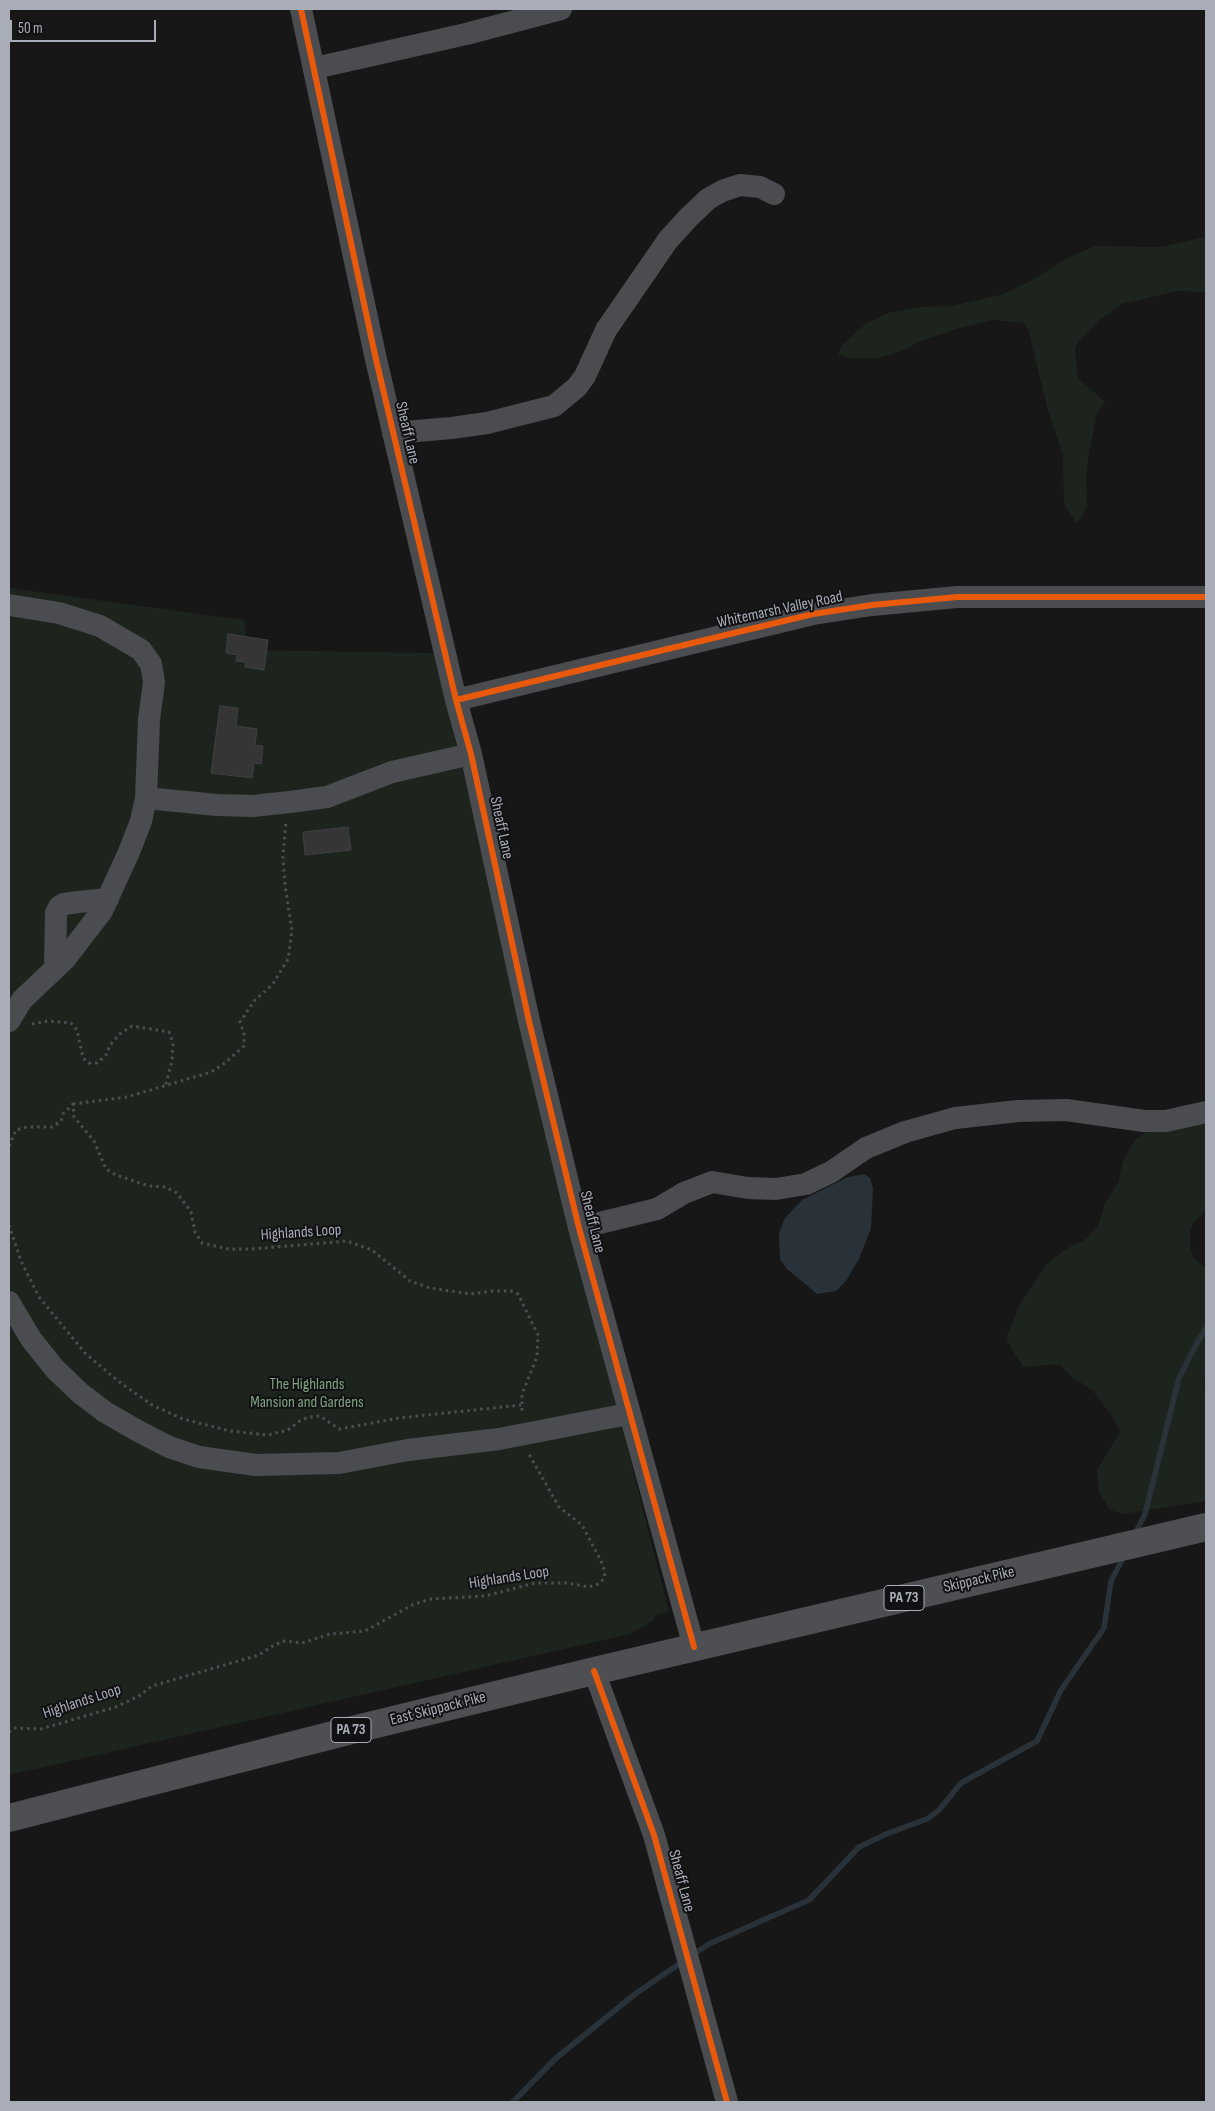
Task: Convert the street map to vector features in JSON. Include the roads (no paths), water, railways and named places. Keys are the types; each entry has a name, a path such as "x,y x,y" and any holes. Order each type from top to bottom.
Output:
{"main road":[{"name":"Skippack Pike","path":"694,1647 1206,1527"},
{"name":"East Skippack Pike","path":"9,1818 352,1730 694,1647"}],"street":[{"name":"Sheaff Lane","path":"301,9 375,355 470,754 529,1021 579,1228 628,1414 694,1647"},
{"path":"314,68 457,36 561,9"},
{"path":"393,433 487,423 554,406 568,396 581,381 606,330 668,240 688,218 708,199 722,191 740,185 760,187 774,194"},
{"name":"Whitemarsh Valley Road","path":"456,700 813,614 872,605 957,597 1206,597"},
{"path":"9,605 59,613 100,626 141,650 151,664 154,682 149,720 146,798 141,821 108,899 83,937 22,1000 9,1020"},
{"path":"146,798 217,805 253,806 286,803 327,796 392,772 470,754"},
{"path":"55,968 56,913 59,907 78,902 108,899"},
{"path":"579,1228 657,1209 684,1193 712,1182 748,1188 776,1189 806,1184 832,1172 866,1148 905,1132 955,1118 1018,1111 1066,1110 1144,1121 1166,1121 1206,1112"},
{"path":"9,1302 31,1339 55,1369 80,1393 105,1412 138,1431 169,1447 199,1458 256,1466 339,1463 408,1450 499,1439 628,1414"},
{"name":"Sheaff Lane","path":"594,1671 654,1835 727,2102"}],"waterway":[{"path":"1135,1534 1145,1514 1179,1378 1206,1328"},
{"path":"692,1955 709,1944 809,1900 859,1847 886,1834 927,1819 939,1810 961,1783 1037,1741 1061,1690 1104,1628 1111,1581 1124,1556"},
{"path":"513,2102 555,2059 635,1994 682,1962"}],"park label":[{"name":"The Highlands Mansion and Gardens","path":"307,1394"}]}
